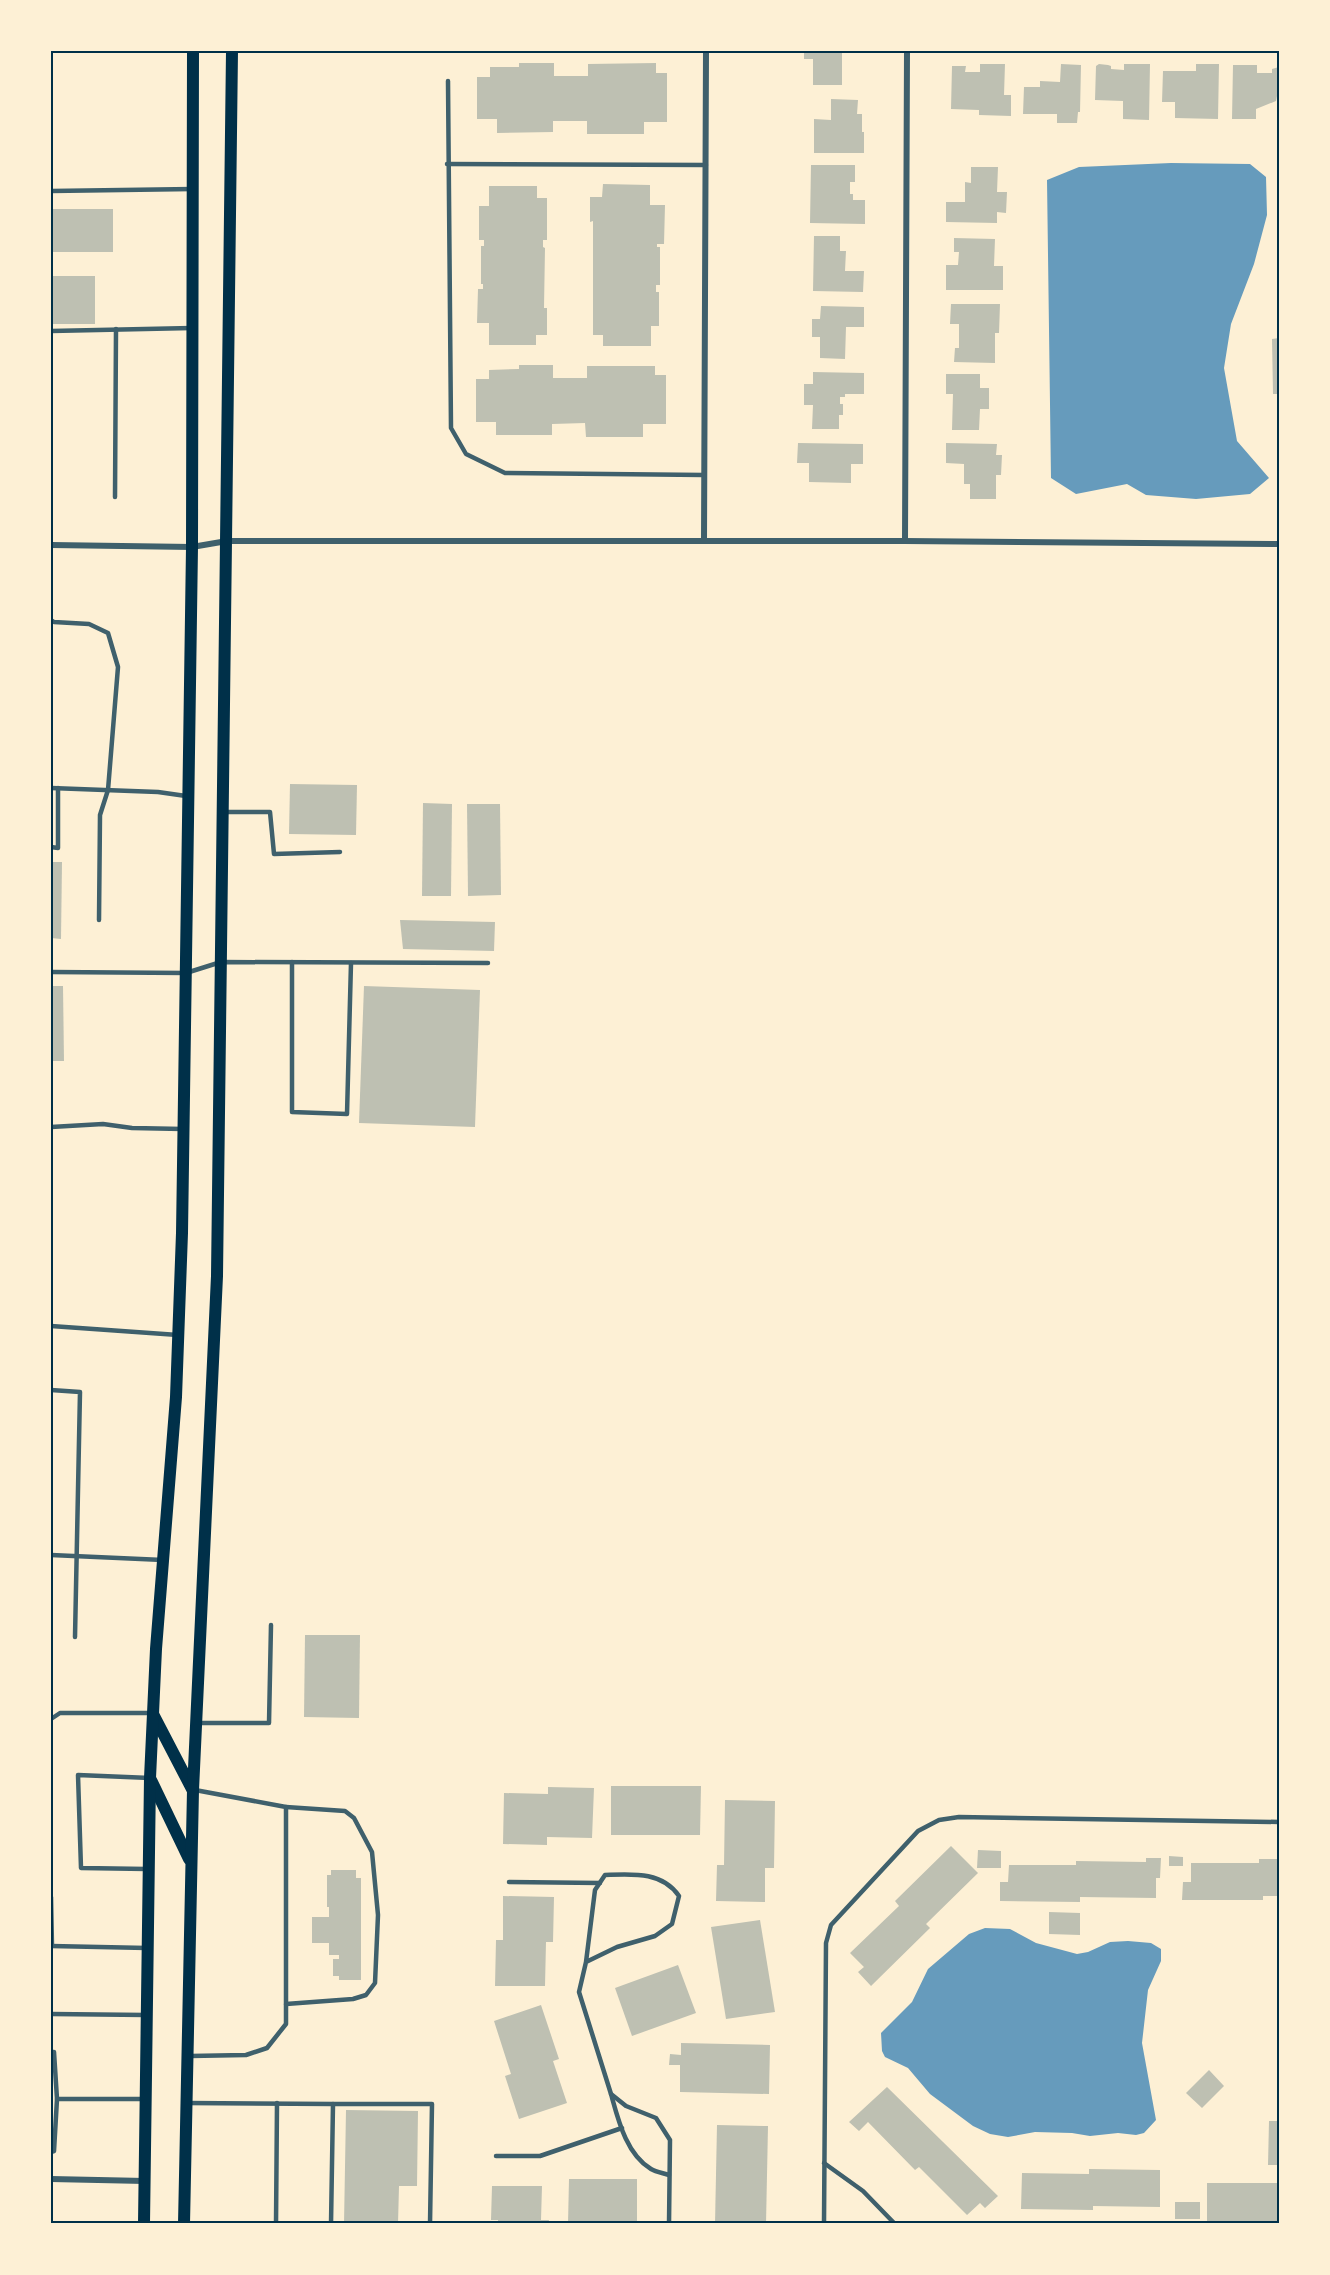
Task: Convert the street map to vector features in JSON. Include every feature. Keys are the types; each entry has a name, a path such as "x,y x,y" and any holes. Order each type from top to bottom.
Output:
{"main road":[{"path":"144,2224 150,1778 163,1560 176,1397 183,1129 192,548 193,51"},
{"path":"184,2224 193,1790 217,1276 232,51"},
{"path":"153,1713 193,1790"},
{"path":"150,1778 191,1863"}],"street":[{"path":"704,541 706,51"},
{"path":"905,541 907,51"},
{"path":"51,545 192,548 227,541 905,541 1279,544"},
{"path":"51,2179 145,2181"}],"lane":[{"path":"448,81 451,428 466,454 505,473 704,475"},
{"path":"447,164 706,165"},
{"path":"51,191 193,189"},
{"path":"51,331 192,328"},
{"path":"115,497 116,329"},
{"path":"51,620 89,624 108,633 118,667 108,790 100,814 99,920"},
{"path":"51,788 158,792 188,797"},
{"path":"51,848 58,848 58,788"},
{"path":"223,812 270,812 274,854 340,852"},
{"path":"51,972 186,973 221,962 488,963"},
{"path":"292,962 292,1112 347,1114 351,963"},
{"path":"51,1127 104,1124 132,1128 183,1129"},
{"path":"51,1326 178,1335"},
{"path":"51,1390 80,1392 75,1637"},
{"path":"51,1556 163,1560"},
{"path":"196,1723 269,1724 271,1625"},
{"path":"51,1719 60,1713 153,1713"},
{"path":"147,1869 81,1868 78,1775 150,1778"},
{"path":"193,1790 286,1807 345,1811 354,1818 372,1852 378,1915 375,1983 366,1995 353,1999 286,2004"},
{"path":"187,2056 246,2055 267,2048 286,2024 286,1807"},
{"path":"824,2224 826,1943 831,1925 918,1831 939,1820 959,1818 1279,1822"},
{"path":"586,1962 616,1947 656,1936 672,1924 679,1896 672,1885 654,1877 629,1874 605,1875 595,1890 586,1962 579,1992 622,2128 633,2152 651,2169 669,2175"},
{"path":"509,1882 600,1883"},
{"path":"51,1897 51,1946 147,1948"},
{"path":"51,2014 146,2015"},
{"path":"51,2052 54,2052 57,2099 54,2151 51,2152"},
{"path":"611,2094 626,2106 656,2118 670,2140 669,2224"},
{"path":"57,2099 145,2099"},
{"path":"185,2103 432,2104 430,2224"},
{"path":"276,2224 277,2103"},
{"path":"332,2224 333,2104"},
{"path":"496,2156 540,2156 622,2128"},
{"path":"824,2163 863,2191 895,2224"}],"water":[{"path":"1171,163 1250,164 1266,177 1267,215 1254,264 1231,324 1224,368 1237,441 1269,478 1250,494 1196,499 1146,495 1127,484 1076,494 1051,478 1047,180 1079,167"},
{"path":"985,1928 1010,1929 1036,1943 1077,1954 1088,1952 1110,1942 1151,1943 1161,1949 1161,1961 1148,1990 1142,2043 1156,2120 1144,2133 1090,2136 1035,2132 1008,2137 990,2134 973,2126 930,2094 908,2068 885,2057 882,2051 881,2033 912,2002 928,1969 969,1934"}],"building":[{"path":"804,51 842,51 842,85 813,85 813,59 804,59"},
{"path":"519,63 554,63 554,76 588,76 588,64 656,63 656,73 667,73 667,122 644,122 644,134 587,134 587,121 553,121 553,132 497,133 497,119 477,119 477,77 490,77 490,67 519,67"},
{"path":"980,64 1005,64 1004,95 1011,95 1011,116 979,115 979,110 951,109 952,66 966,66 965,72 980,72"},
{"path":"1061,64 1081,65 1080,112 1078,112 1077,123 1057,123 1057,114 1023,114 1024,87 1040,87 1040,81 1060,82"},
{"path":"1099,64 1111,66 1111,69 1124,70 1124,64 1150,64 1149,120 1123,119 1123,101 1095,100 1096,66"},
{"path":"1196,64 1219,64 1218,119 1175,118 1175,102 1162,102 1163,71 1196,71"},
{"path":"1233,65 1257,65 1257,73 1272,73 1272,69 1279,67 1279,96 1276,101 1256,109 1256,119 1232,119"},
{"path":"831,99 858,100 857,114 862,114 864,153 814,153 814,119 831,120"},
{"path":"811,165 855,165 855,182 850,182 850,194 853,194 853,200 865,200 865,224 810,223"},
{"path":"971,167 998,167 997,192 1007,192 1006,213 997,212 997,223 946,222 946,202 965,202 965,182 971,183"},
{"path":"603,184 650,185 650,205 665,205 664,244 657,244 657,247 660,247 660,285 656,285 656,292 659,292 659,326 651,326 651,346 603,346 603,335 593,335 593,221 590,222 590,197 602,197"},
{"path":"489,186 537,186 537,198 547,198 547,240 543,240 543,247 545,248 544,308 547,308 547,335 536,335 536,345 489,345 489,323 477,323 478,289 483,289 481,246 484,246 484,240 479,240 479,206 489,206"},
{"path":"51,209 113,209 113,252 51,252"},
{"path":"814,236 840,236 840,251 846,251 845,271 864,271 863,292 813,291"},
{"path":"954,238 995,239 994,266 1003,266 1003,290 946,290 946,265 958,265 959,252 954,252"},
{"path":"51,276 95,276 95,324 51,324"},
{"path":"951,304 1000,304 999,333 995,333 995,363 954,362 955,348 959,348 959,324 950,324"},
{"path":"821,306 864,307 864,327 846,327 845,359 820,358 820,337 812,337 812,319 820,319"},
{"path":"1279,338 1279,394 1273,394 1272,339"},
{"path":"519,365 553,365 553,378 587,378 587,366 655,366 655,375 666,375 666,424 643,424 643,437 586,437 585,423 552,424 552,435 496,435 496,422 476,422 476,379 489,379 489,370 519,369"},
{"path":"813,372 864,373 864,394 845,394 845,397 840,397 840,404 843,404 843,415 839,415 839,429 812,429 813,405 804,405 804,384 813,384"},
{"path":"946,374 980,374 980,388 989,388 989,409 980,409 979,430 952,430 953,394 946,394"},
{"path":"798,443 863,444 863,464 851,464 851,483 809,482 809,463 797,463"},
{"path":"946,443 997,444 996,455 1002,455 1001,475 996,475 996,499 970,499 970,484 964,484 964,464 946,463"},
{"path":"290,784 357,785 356,835 289,834"},
{"path":"423,803 452,804 451,896 422,896"},
{"path":"467,804 500,804 501,895 468,896"},
{"path":"51,862 62,862 61,939 51,938"},
{"path":"400,920 495,922 494,951 403,949"},
{"path":"51,986 63,986 64,1061 51,1061"},
{"path":"364,986 480,990 475,1127 359,1123"},
{"path":"305,1635 360,1635 359,1718 304,1717"},
{"path":"611,1786 701,1786 700,1835 611,1835"},
{"path":"548,1787 594,1788 592,1838 547,1837 547,1845 503,1844 504,1793 548,1794"},
{"path":"725,1800 775,1801 774,1868 765,1868 765,1902 716,1901 717,1865 724,1865"},
{"path":"951,1846 978,1873 926,1924 930,1928 871,1986 858,1972 864,1967 850,1953 899,1906 895,1901"},
{"path":"978,1850 1001,1851 1001,1868 977,1868"},
{"path":"1169,1856 1183,1857 1183,1866 1169,1866"},
{"path":"1146,1858 1161,1858 1160,1878 1156,1878 1156,1898 1080,1897 1080,1902 1000,1901 1000,1882 1008,1882 1009,1865 1076,1865 1076,1861 1146,1862"},
{"path":"1259,1859 1279,1859 1279,1896 1263,1896 1263,1900 1182,1900 1183,1882 1191,1882 1191,1863 1259,1863"},
{"path":"331,1870 356,1870 356,1878 361,1878 361,1980 339,1980 339,1976 333,1976 333,1959 339,1959 339,1955 329,1955 329,1943 312,1943 312,1917 329,1917 327,1875 331,1875"},
{"path":"503,1896 554,1897 553,1942 546,1942 545,1986 495,1986 496,1940 503,1940"},
{"path":"1049,1912 1080,1913 1080,1935 1049,1934"},
{"path":"760,1920 775,2012 726,2019 711,1927"},
{"path":"678,1965 696,2013 632,2036 615,1988"},
{"path":"541,2005 559,2059 553,2061 567,2103 519,2119 505,2076 511,2074 494,2021"},
{"path":"681,2043 770,2045 769,2094 680,2092 680,2065 669,2065 670,2054 681,2055"},
{"path":"1209,2070 1224,2086 1202,2108 1186,2093"},
{"path":"887,2087 998,2196 985,2208 980,2203 967,2215 919,2167 915,2170 868,2122 859,2131 849,2122"},
{"path":"346,2110 418,2111 417,2186 399,2186 398,2224 344,2224"},
{"path":"1269,2121 1279,2121 1279,2165 1268,2165"},
{"path":"717,2125 768,2126 766,2224 715,2224"},
{"path":"1089,2169 1160,2170 1160,2207 1093,2206 1093,2210 1021,2209 1022,2173 1089,2174"},
{"path":"569,2179 637,2179 637,2224 568,2224"},
{"path":"1207,2183 1279,2183 1279,2222 1207,2221"},
{"path":"492,2186 542,2186 541,2220 549,2220 548,2224 498,2224 498,2220 491,2220"},
{"path":"1175,2202 1200,2202 1200,2219 1175,2219"}]}
